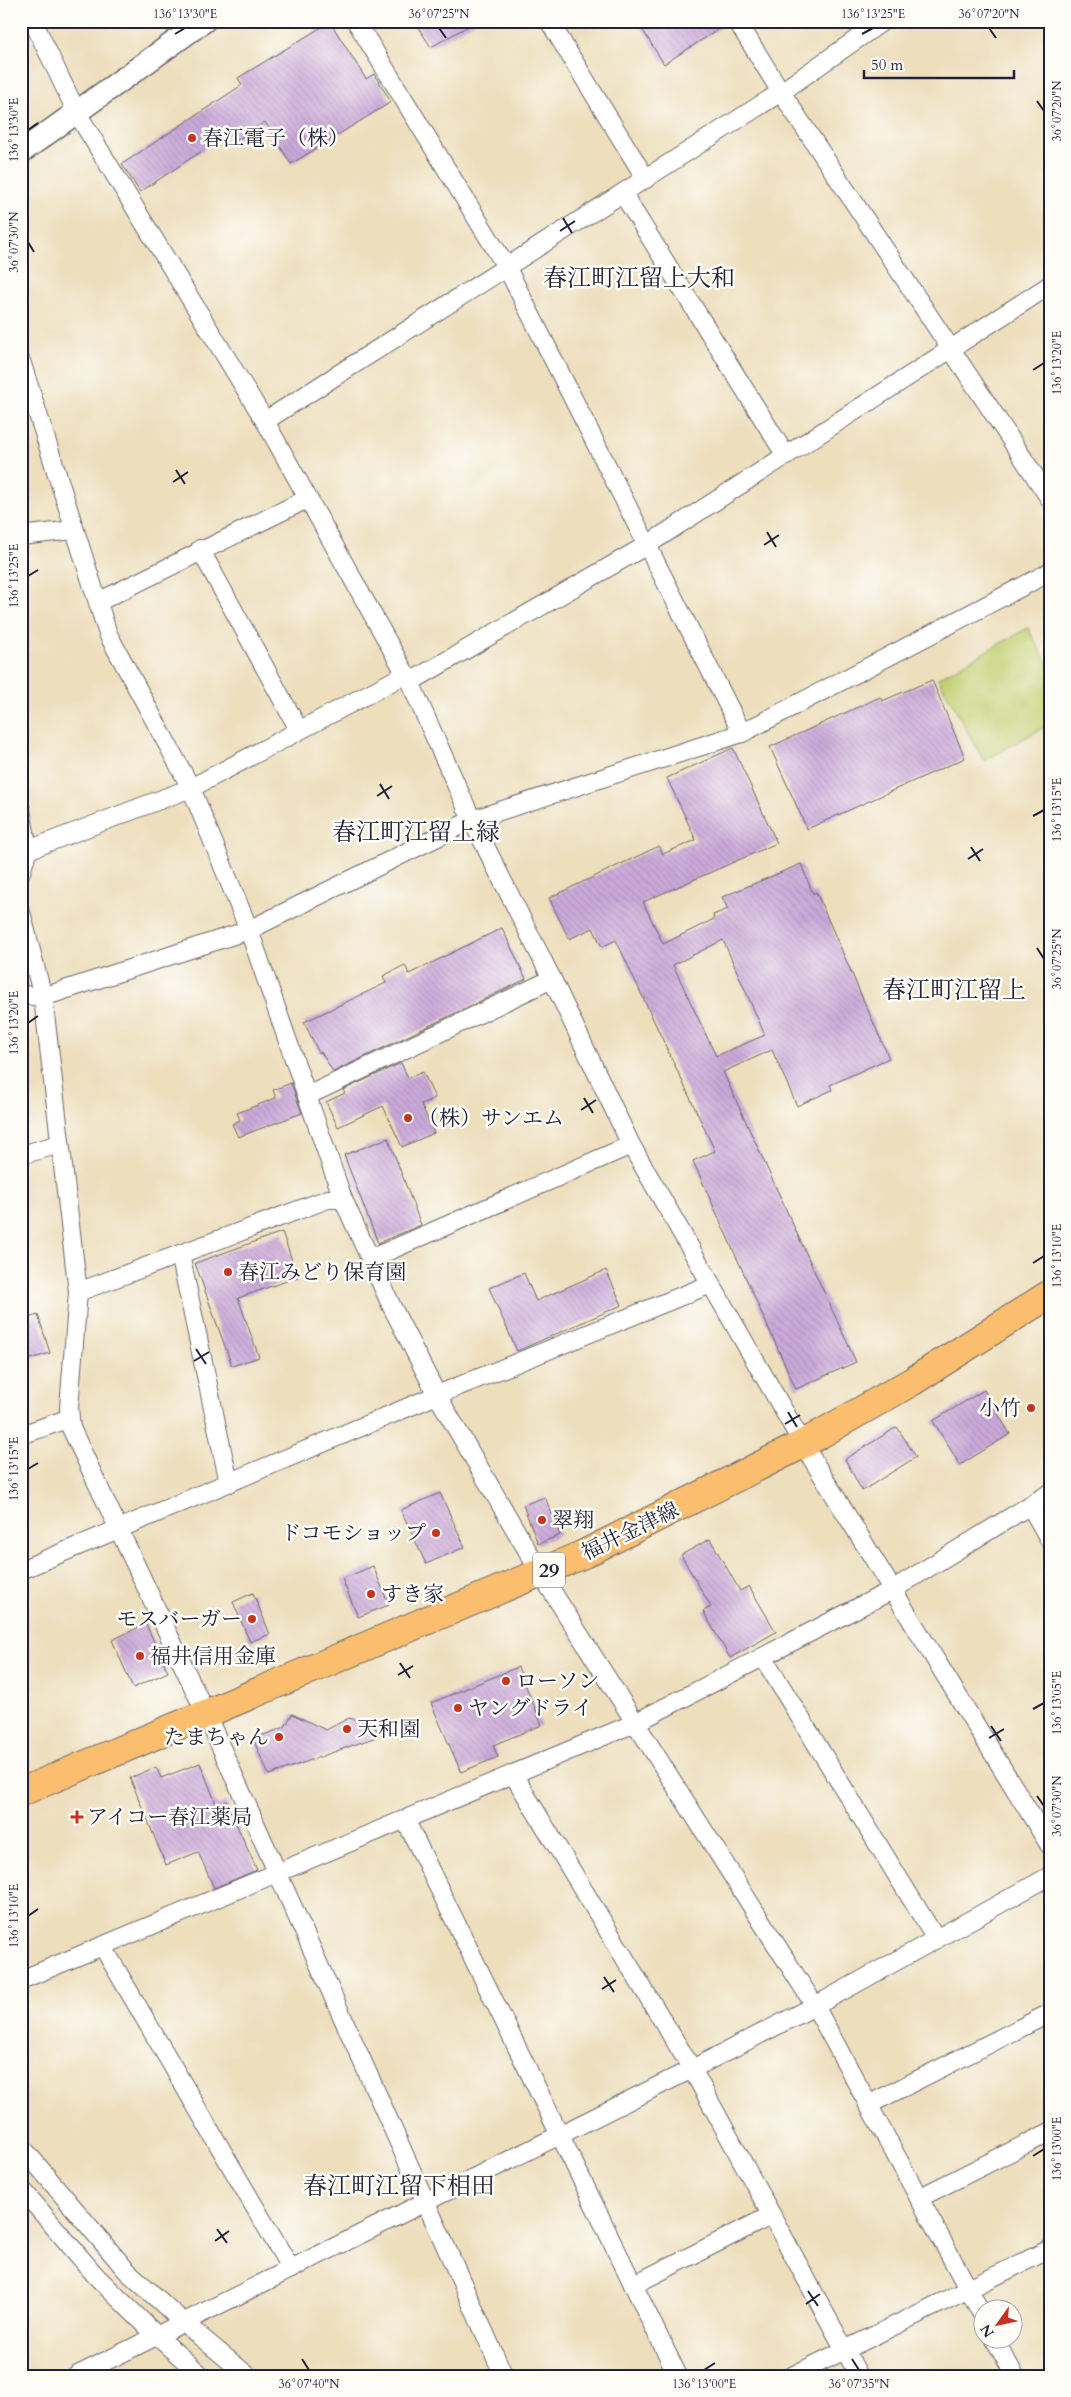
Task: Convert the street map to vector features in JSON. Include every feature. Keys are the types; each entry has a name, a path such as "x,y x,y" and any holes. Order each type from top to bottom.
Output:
{"main road":[{"name":"福井金津線","path":"21,1792 542,1574 654,1520 803,1444 913,1381 1050,1294"}],"street":[{"path":"33,21 77,114 265,422 408,678 472,820 552,979 631,1145 803,1444 1050,1846"},
{"path":"21,152 77,114 204,21"},
{"path":"356,21 508,268 742,733"},
{"path":"549,21 646,179"},
{"path":"737,21 781,92 1050,499"},
{"path":"265,422 781,92 883,21"},
{"path":"623,194 786,456"},
{"path":"28,850 191,788 299,730 408,678 648,545 1050,285"},
{"path":"21,361 108,634 191,788 249,930 343,1199 392,1307 437,1395 542,1574 815,2006 974,2300"},
{"path":"98,602 200,549 307,499"},
{"path":"21,536 74,530"},
{"path":"200,549 299,730"},
{"path":"21,995 43,997 249,930 472,820 742,733 1050,572"},
{"path":"21,810 28,850 21,872"},
{"path":"21,912 43,997 78,1292 69,1408 71,1428 206,1714 504,2376"},
{"path":"307,1096 552,979"},
{"path":"21,1155 60,1144"},
{"path":"370,1259 631,1145"},
{"path":"78,1292 328,1199 343,1199"},
{"path":"180,1254 229,1483"},
{"path":"21,1570 437,1395 711,1284"},
{"path":"21,1435 70,1418"},
{"path":"21,1980 635,1723 892,1590 1050,1493"},
{"path":"1030,1506 1050,1541"},
{"path":"763,1657 936,1939"},
{"path":"513,1774 692,2070 859,2376"},
{"path":"406,1820 678,2376"},
{"path":"76,2376 692,2070 815,2006 1050,1876"},
{"path":"103,1947 291,2269"},
{"path":"868,2105 1050,2013"},
{"path":"919,2198 1050,2132"},
{"path":"21,2146 126,2270 248,2376"},
{"path":"21,2188 96,2276 157,2336 202,2376"},
{"path":"633,2285 772,2215"},
{"path":"792,2376 1050,2249"},
{"path":"1000,2350 1014,2376"}],"green space":[{"path":"1028,628 1050,668 1050,724 984,761 938,678"}],"building":[{"path":"414,21 477,21 431,47"},
{"path":"637,21 726,21 727,24 664,64"},
{"path":"330,22 366,79 374,74 391,102 291,164 265,122 234,142 229,133 140,192 122,164 242,85 238,78"},
{"path":"932,680 965,758 807,829 770,747 880,697 882,701"},
{"path":"733,748 777,843 643,902 663,944 714,919 713,915 728,909 722,897 801,864 813,894 816,892 889,1058 830,1085 832,1090 797,1106 772,1050 723,1072 856,1362 796,1389 693,1161 715,1151 616,940 602,947 593,928 569,939 549,898 659,846 663,854 696,840 667,778","holes":["723,940 765,1035 716,1056 673,965"]},
{"path":"502,928 526,979 333,1072 321,1052 319,1053 304,1022 386,983 383,976 405,965 409,974"},
{"name":"（株）サンエム","path":"401,1063 408,1078 423,1072 435,1098 421,1104 434,1133 402,1147 383,1106 338,1127 326,1102 345,1093 343,1090"},
{"path":"291,1083 302,1113 238,1137 232,1124 240,1120 237,1113 276,1098 273,1090"},
{"path":"388,1138 421,1225 378,1243 344,1155"},
{"path":"282,1232 298,1277 238,1298 259,1357 232,1366 195,1263"},
{"path":"606,1270 622,1305 517,1351 489,1288 524,1273 536,1301"},
{"path":"38,1315 50,1353 21,1362 21,1320"},
{"path":"984,1390 1010,1434 960,1465 933,1421"},
{"path":"897,1427 916,1457 862,1491 845,1459"},
{"path":"440,1493 465,1547 426,1564 401,1510"},
{"path":"545,1497 560,1535 538,1544 523,1505"},
{"path":"710,1539 740,1591 749,1586 776,1632 730,1658 703,1611 711,1607 681,1555"},
{"path":"373,1566 389,1605 358,1617 342,1579"},
{"path":"253,1593 270,1634 250,1642 233,1602"},
{"name":"福井信用金庫","path":"146,1624 168,1672 133,1688 112,1640"},
{"path":"518,1667 542,1725 493,1745 498,1757 461,1772 431,1703"},
{"path":"292,1714 326,1730 349,1718 374,1724 379,1736 269,1775 253,1739 285,1727"},
{"path":"200,1763 217,1806 226,1801 257,1870 214,1888 198,1852 166,1865 130,1778 156,1767 161,1778"}],"place":[{"name":"春江電子（株）","path":"192,138"},
{"name":"（株）サンエム","path":"408,1118"},
{"name":"春江みどり保育園","path":"228,1272"},
{"name":"小竹","path":"1031,1408"},
{"name":"翠翔","path":"542,1520"},
{"name":"ドコモショップ","path":"436,1533"},
{"name":"すき家","path":"371,1594"},
{"name":"モスバーガー","path":"252,1619"},
{"name":"福井信用金庫","path":"140,1656"},
{"name":"ローソン","path":"506,1681"},
{"name":"ヤングドライ","path":"458,1708"},
{"name":"天和園","path":"347,1729"},
{"name":"たまちゃん","path":"279,1737"},
{"name":"アイコー春江薬局","path":"77,1817"}],"district":[{"name":"春江町江留上大和","path":"639,278"},
{"name":"春江町江留上緑","path":"416,832"},
{"name":"春江町江留上","path":"954,990"},
{"name":"春江町江留下相田","path":"399,2186"}]}
